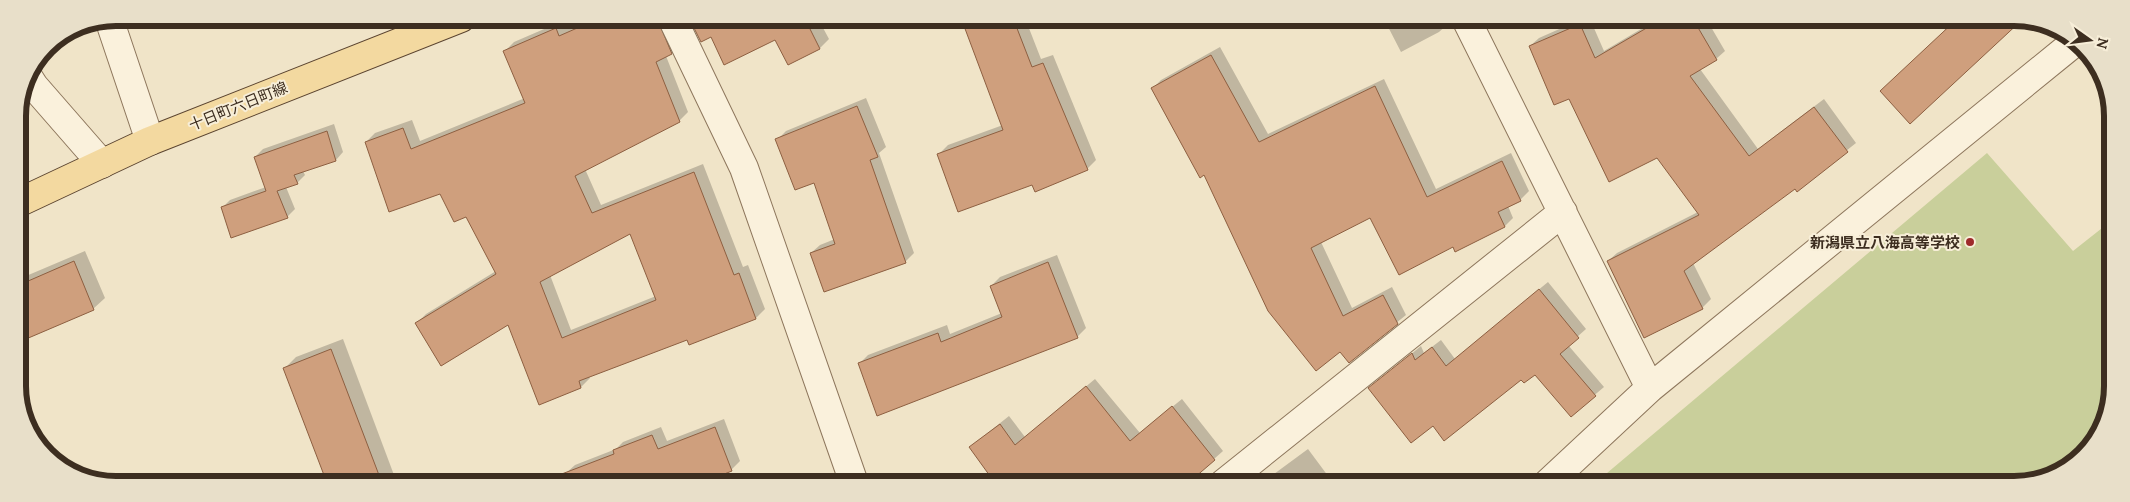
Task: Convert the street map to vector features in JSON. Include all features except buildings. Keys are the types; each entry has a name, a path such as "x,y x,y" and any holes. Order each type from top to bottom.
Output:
{"main road":[{"name":"十日町六日町線","path":"26,198 150,141 441,26"}],"street":[{"path":"110,26 150,141"},
{"path":"676,26 744,168 852,476"},
{"path":"1469,26 1650,388"},
{"path":"1556,476 1650,388 2065,50"},
{"path":"32,84 102,164"},
{"path":"1233,476 1562,212"}],"green space":[{"name":"新潟県立八海高等学校","path":"1987,153 2073,251 2104,227 2104,392 2102,403 2099,415 2089,436 2073,453 2059,464 2037,473 2020,476 1603,476"}],"place":[{"name":"新潟県立八海高等学校","path":"1970,242"}]}
